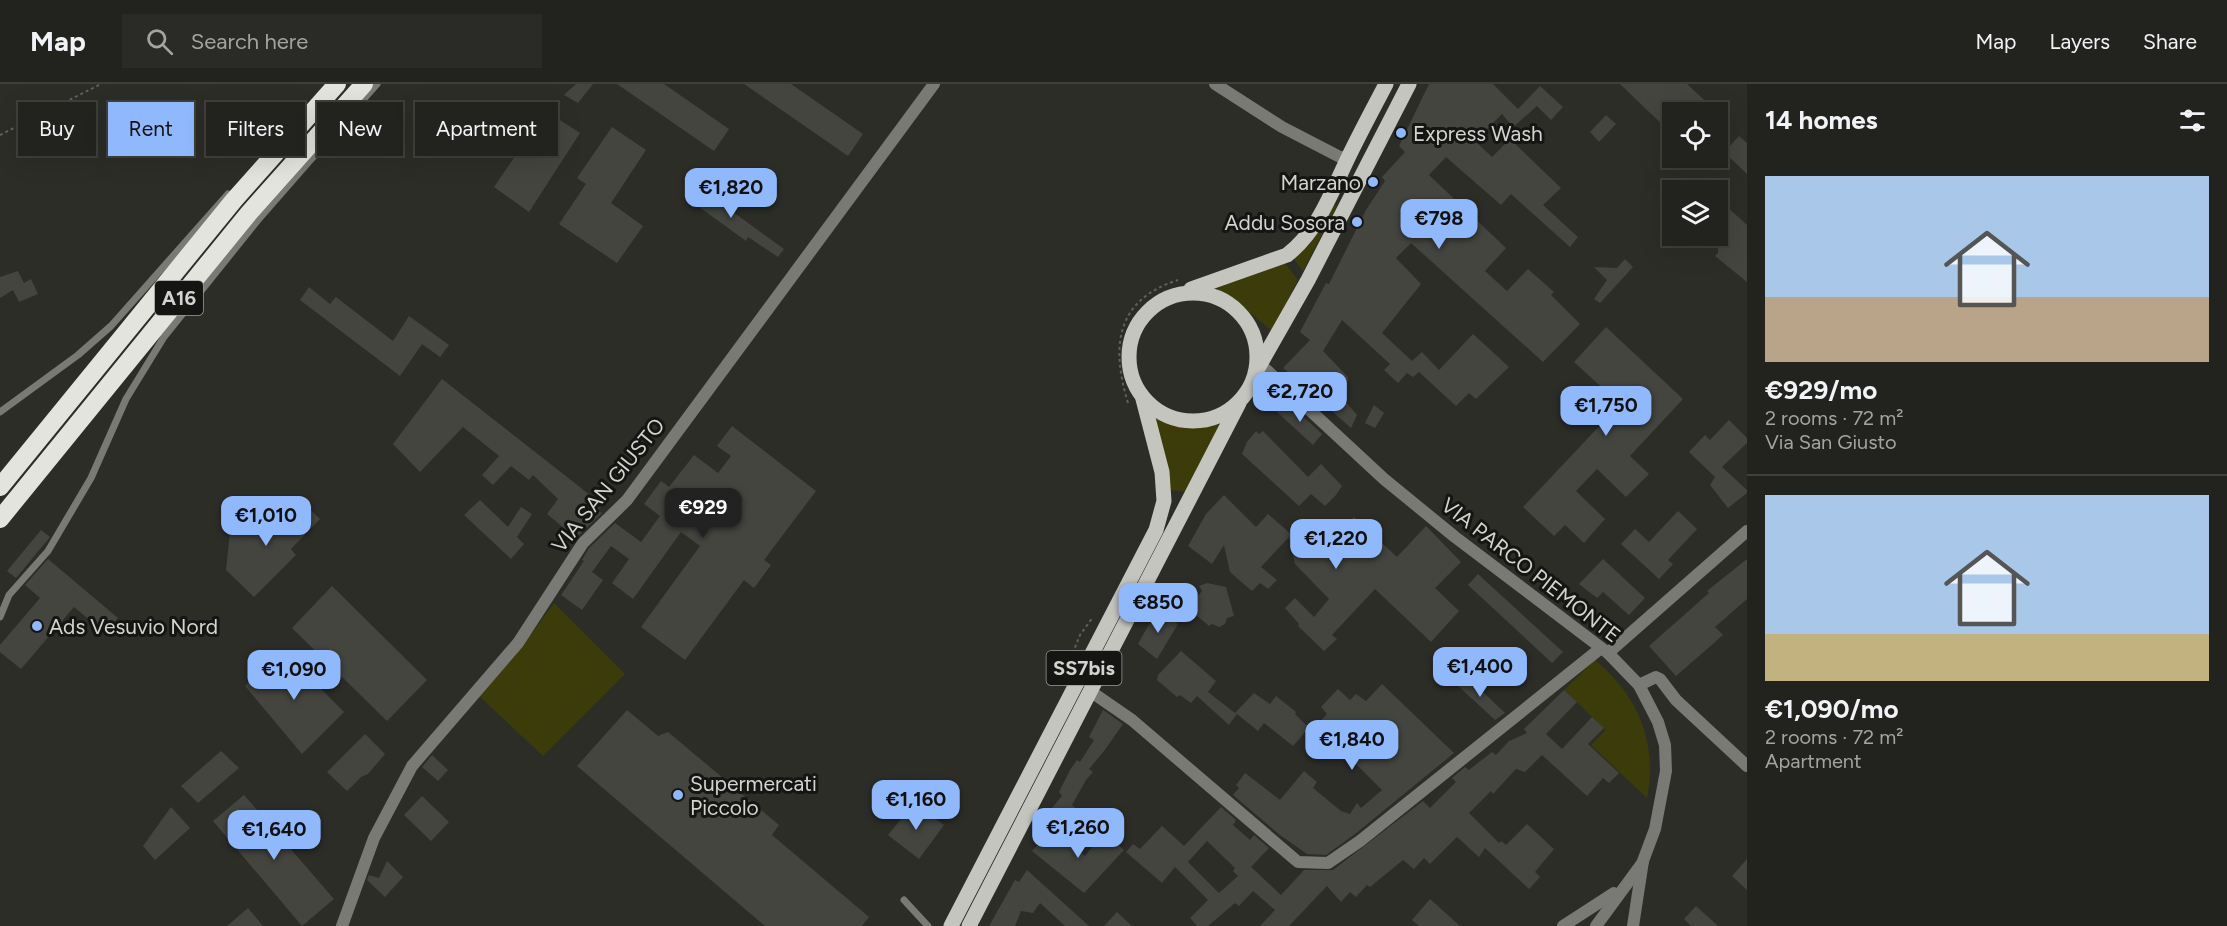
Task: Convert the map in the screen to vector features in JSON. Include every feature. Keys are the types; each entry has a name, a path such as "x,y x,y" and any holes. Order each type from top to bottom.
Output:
{"highway":[{"name":"A16","path":"0,487 234,200 335,84"},
{"name":"A16","path":"0,519 249,213 364,84"}],"main road":[{"name":"SS7bis","path":"951,926 1155,530 1164,501 1162,472 1143,399 1132,381 1130,372 1129,341 1137,322 1150,307 1168,297 1287,255 1297,247 1309,234 1386,84"},
{"name":"SS7bis","path":"969,926 1239,403 1251,387 1259,366 1308,280 1409,84"},
{"name":"SS7bis","path":"1168,297 1187,292 1206,293 1225,300 1240,313 1251,329 1259,366"},
{"path":"1143,399 1159,412 1179,420 1200,421 1220,415 1239,403"}],"street":[{"name":"VIA SAN GIUSTO","path":"342,926 374,838 412,766 518,643 583,543 627,500 934,84"},
{"path":"1215,84 1282,128 1340,157 1348,157"},
{"name":"VIA PARCO PIEMONTE","path":"1259,366 1384,478 1455,537 1604,651 1639,686 1658,722 1665,753 1663,796 1655,829 1643,861"},
{"path":"1090,691 1132,720 1298,862 1328,863 1360,842 1415,795 1604,651 1747,531"},
{"path":"1639,686 1656,677 1660,679 1676,700 1747,766"},
{"path":"1596,926 1620,889 1643,861"},
{"path":"1633,926 1643,861"},
{"path":"1563,926 1620,889"}],"lane":[{"path":"0,412 78,355 111,327 227,195 335,84"},
{"path":"0,617 9,595 48,550 91,478 126,399 164,337 279,195 377,84"},
{"path":"904,900 928,926"}],"path":[{"path":"0,135 100,84"}],"shaded area":[{"path":"1337,205 1303,271 1293,258 1310,244 1333,206"},
{"path":"1285,263 1298,280 1272,331 1237,302 1217,289 1219,286"},
{"path":"1153,415 1170,423 1186,426 1204,426 1222,421 1188,492 1171,490"},
{"path":"554,603 625,674 543,756 478,695 524,644"},
{"path":"1595,660 1623,689 1641,722 1650,758 1647,798 1591,745 1606,730 1564,690"}],"building":[{"path":"576,84 593,84 578,103 564,95"},
{"path":"617,84 664,84 729,129 714,151"},
{"path":"744,84 791,84 863,134 848,156"},
{"path":"1429,84 1493,84 1518,109 1540,86 1563,107 1551,120 1537,106 1513,127 1502,114 1475,141 1492,157 1510,139 1561,188 1543,205 1578,237 1570,247 1511,194 1501,205 1446,157 1429,175 1506,248 1485,271 1507,291 1528,269 1554,292 1551,295 1580,324 1543,362 1411,243 1396,258 1421,284 1382,333 1412,361 1422,352 1439,370 1473,334 1509,367 1476,399 1469,393 1456,406 1419,372 1413,377 1407,373 1398,383 1384,370 1390,364 1342,320 1323,351 1348,377 1340,389 1347,396 1344,400 1357,415 1351,428 1283,368 1310,340 1300,332 1326,283 1329,284 1366,210 1385,181 1382,177 1405,152 1399,146"},
{"path":"1620,84 1687,84 1706,102 1662,102 1662,124"},
{"path":"1606,115 1616,124 1599,142 1590,132"},
{"path":"558,119 580,133 529,212 494,187 515,156 558,156"},
{"path":"612,127 646,150 611,203 643,226 617,263 559,224 586,184 577,178"},
{"path":"1739,136 1747,143 1747,174 1728,156 1728,148"},
{"path":"693,183 784,249 778,257 748,237 746,241 684,196"},
{"path":"1728,208 1747,225 1747,282 1715,256 1718,253 1718,246 1728,246"},
{"path":"1625,259 1633,267 1600,303 1594,299 1607,280 1594,267 1617,268"},
{"path":"18,271 24,283 31,279 38,294 19,302 13,290 0,298 0,277"},
{"path":"309,287 330,304 336,297 393,341 409,316 449,345 440,357 422,344 400,376 300,300"},
{"path":"1606,327 1683,399 1630,456 1649,474 1626,497 1597,469 1576,491 1605,519 1584,543 1565,525 1554,536 1523,507 1620,404 1574,362"},
{"path":"442,379 590,495 584,502 600,508 598,511 602,513 576,538 547,514 558,499 533,475 529,480 511,466 493,485 482,475 499,456 463,427 420,472 393,444"},
{"path":"1287,402 1322,434 1313,445 1277,412"},
{"path":"1374,405 1384,413 1375,428 1365,423"},
{"path":"1729,420 1747,438 1747,443 1722,467 1747,490 1747,493 1728,508 1710,485 1715,477 1689,452 1705,435 1710,440"},
{"path":"732,426 816,491 764,560 771,565 754,588 744,580 685,660 641,627 700,546 681,532 633,599 612,583 629,559 611,546 592,572 603,580 582,610 561,595 584,561 582,560 589,548 615,523 641,542 660,516 644,504 661,481 669,487 694,455 718,473 731,456 717,446"},
{"path":"1256,431 1259,434 1263,431 1308,477 1321,464 1342,486 1336,495 1325,506 1311,494 1299,506 1242,454 1247,442"},
{"path":"1224,495 1256,527 1268,514 1307,548 1317,537 1327,546 1354,517 1397,557 1426,526 1461,562 1435,588 1459,611 1431,642 1375,589 1332,635 1337,639 1324,651 1298,626 1299,624 1285,608 1295,598 1314,617 1329,599 1295,564 1289,537 1261,567 1277,580 1268,589 1260,583 1252,591 1230,572 1224,545 1212,564 1188,546 1206,514"},
{"path":"480,500 508,527 521,507 532,514 517,537 524,544 511,559 464,515"},
{"path":"301,501 320,519 291,549 296,555 254,597 226,570 230,532 252,510 273,531"},
{"path":"1678,511 1697,529 1668,560 1673,564 1659,579 1621,544 1635,529 1649,542"},
{"path":"41,530 50,537 16,578 7,571"},
{"path":"48,559 118,618 105,633 74,607 21,669 0,652 0,645 40,598 25,585"},
{"path":"1603,559 1645,598 1629,615 1603,592 1597,598 1579,584"},
{"path":"1747,559 1747,599 1715,627 1723,635 1676,676 1649,646 1709,593 1707,591"},
{"path":"1478,574 1563,652 1552,663 1468,585"},
{"path":"1207,583 1226,587 1234,616 1227,618 1225,624 1219,627 1212,624 1209,626 1188,608 1202,591 1199,586"},
{"path":"332,586 427,680 387,721 292,628"},
{"path":"1158,608 1178,624 1157,659 1138,644"},
{"path":"282,650 344,712 302,754 245,686"},
{"path":"1181,651 1216,681 1208,692 1235,713 1254,693 1270,704 1276,696 1296,712 1295,714 1309,728 1293,746 1264,723 1258,731 1237,714 1229,725 1197,696 1191,703 1180,695 1177,697 1157,680 1158,675"},
{"path":"1465,675 1505,713 1495,720 1456,684"},
{"path":"1382,684 1454,753 1326,855 1307,854 1280,835 1233,795 1239,788 1236,785 1245,773 1280,800 1304,771 1317,782 1313,788 1341,811 1350,814 1357,803 1361,808 1382,790 1343,751 1330,733 1325,738 1315,727 1327,714 1321,707 1338,689 1350,700 1356,694 1366,701"},
{"path":"1564,690 1577,702 1546,734 1562,749 1592,717 1604,728 1588,744 1619,773 1609,783 1603,778 1587,796 1542,755 1525,772 1516,769 1493,794 1491,791 1469,813 1499,843 1501,841 1506,845 1527,824 1554,849 1535,872 1540,877 1529,889 1485,848 1479,857 1457,837 1430,864 1424,858 1414,869 1403,860 1370,887 1367,885 1356,897 1350,892 1341,902 1327,886 1289,926 1260,926 1275,910 1253,891 1239,906 1235,903 1208,926 1197,926 1190,918 1208,900 1175,867 1162,883 1126,852 1133,844 1140,849 1162,826 1184,846 1221,807 1236,820 1233,825 1250,840 1254,835 1269,848 1251,867 1281,895 1304,870 1333,870 1423,801 1430,808 1456,782 1452,778 1465,767 1469,770 1492,752 1496,755 1509,741 1527,733 1524,729","holes":["1207,841 1235,868 1233,871 1238,876 1219,893 1188,862"]},
{"name":"Supermercati Piccolo","path":"627,710 658,736 668,732 779,825 772,835 869,917 862,926 765,926 577,766"},
{"path":"1103,710 1123,724 1089,769 1093,772 1072,805 1080,812 1064,830 1048,816 1050,810 1062,796 1059,792 1070,770 1077,760 1080,762 1094,740 1089,737"},
{"path":"365,734 385,754 368,774 361,777 347,791 327,772"},
{"path":"221,751 239,768 198,803 181,786"},
{"path":"432,755 448,770 438,781 422,767"},
{"path":"244,795 334,899 302,926 213,821"},
{"path":"422,796 449,822 431,841 404,815"},
{"path":"914,803 944,825 919,859 888,835"},
{"path":"171,807 190,828 155,860 143,846"},
{"path":"1053,829 1085,856 1104,832 1124,850 1084,893 1032,851"},
{"path":"1747,859 1747,890 1732,876"},
{"path":"387,861 403,877 385,897 367,880 369,875 379,878"},
{"path":"1027,870 1089,926 1065,926 1040,903 1033,913 1021,911 1015,926 989,926 1015,880 1019,882"},
{"path":"1430,899 1460,926 1419,926 1412,920"},
{"path":"1696,906 1718,926 1691,926 1684,919"},
{"path":"248,908 263,926 227,926"},
{"path":"1117,912 1132,926 1104,926"}],"place":[{"name":"Express Wash","path":"1401,133"},
{"name":"Marzano","path":"1373,182"},
{"name":"Addu Sosora","path":"1357,222"},
{"name":"Ads Vesuvio Nord","path":"37,626"},
{"name":"Supermercati Piccolo","path":"678,795"}]}
